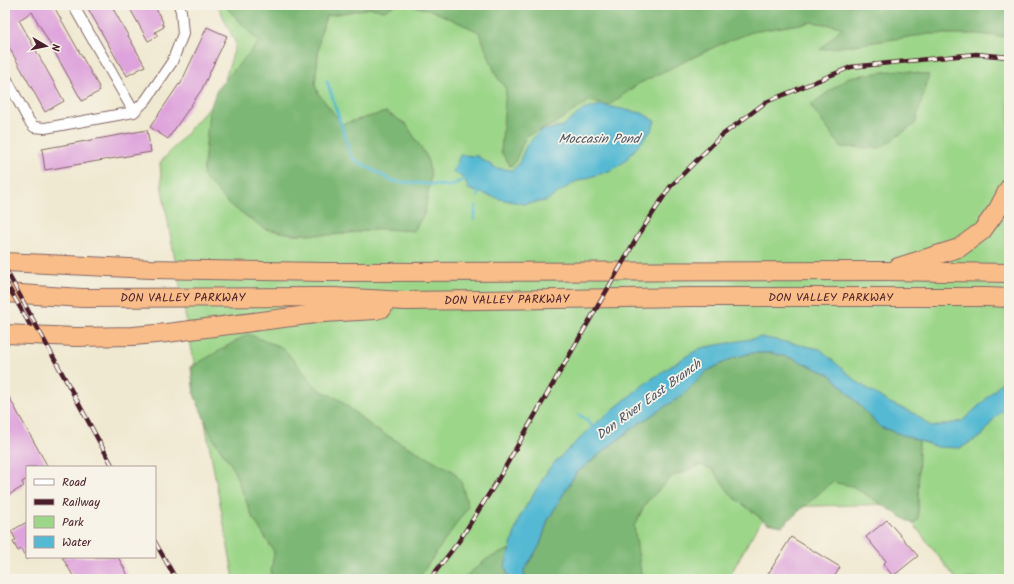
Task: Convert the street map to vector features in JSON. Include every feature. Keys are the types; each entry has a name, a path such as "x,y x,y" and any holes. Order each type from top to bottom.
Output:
{"highway":[{"path":"884,271 959,248 982,231 998,209 1009,188"},
{"name":"DON VALLEY PARKWAY","path":"5,262 150,269 325,272 884,271 1009,273"},
{"name":"DON VALLEY PARKWAY","path":"5,293 82,298 334,297 405,301 693,297 1009,298"},
{"path":"5,334 76,337 146,335 323,313 376,310 405,301"}],"street":[{"path":"73,5 134,112"},
{"path":"5,76 34,128 45,128 134,112 146,100 172,62 183,34 179,5"}],"green space":[{"path":"216,5 1009,5 1009,579 956,579 898,504 771,507 750,539 728,579 234,579 162,189 160,163 220,95 236,44 219,8"},
{"path":"224,5 395,5 384,11 371,8 326,16 320,36 315,85 318,93 342,124 386,112 406,124 427,157 431,176 425,212 414,231 383,229 332,235 292,234 265,229 229,204 203,176 209,112 217,89 259,42"},
{"path":"408,5 1009,5 1009,37 977,34 929,34 820,50 842,27 812,22 752,32 719,45 638,84 608,106 589,101 552,125 526,136 514,164 510,166 501,152 506,89 497,77 479,32 431,10"},
{"path":"898,70 929,75 915,124 880,148 841,147 810,105 849,77"},
{"path":"248,334 283,348 318,389 340,400 375,429 453,471 461,481 468,507 418,579 270,579 274,552 252,516 232,466 212,437 194,394 191,367"},
{"path":"751,353 772,353 792,358 831,375 880,427 919,440 918,520 913,524 852,486 832,482 782,526 767,523 731,495 713,470 701,465 671,477 646,503 634,526 642,579 525,579 524,570 540,545 548,520 576,473 635,426 683,395 707,371 733,358"},
{"path":"510,549 505,566 509,579 462,579 487,559"}],"water":[{"name":"Moccasin Pond","path":"601,105 642,113 655,121 652,130 624,162 612,170 575,182 546,201 524,204 500,199 468,189 465,179 453,172 460,155 477,156 496,168 512,170 518,165 526,146 540,131 563,126 583,110"},
{"name":"Don River East Branch","path":"761,337 820,349 856,381 888,402 915,414 932,427 962,421 984,401 1009,374 1009,404 993,420 982,436 960,448 937,447 880,427 831,375 792,358 772,353 751,353 733,358 707,371 683,395 635,426 576,473 548,520 540,545 524,570 525,579 509,579 505,566 519,518 550,467 595,424 647,382 685,357 701,348"}],"building":[{"path":"5,5 53,5 100,91 82,101 32,12 19,20 64,101 45,112 5,40"},
{"path":"86,5 111,5 145,66 127,76"},
{"path":"128,5 152,5 153,8 155,7 164,27 155,32 158,36 148,41"},
{"path":"207,27 227,36 202,89 168,139 150,127 179,84 180,85"},
{"path":"147,130 151,152 45,170 42,149"},
{"path":"5,390 47,466 26,466 26,480 22,482 24,486 5,497"},
{"path":"887,520 918,556 893,576 883,564 886,561 866,537"},
{"path":"26,523 27,560 21,549 18,551 13,542 16,540 11,531"},
{"path":"791,537 840,567 833,579 765,579"},
{"path":"63,558 119,558 130,579 75,579"}],"waterway":[{"path":"327,81 352,158 392,181 450,186 465,179"},
{"path":"474,219 476,206"},
{"name":"Don River East Branch","path":"579,415 588,421 595,430"}],"railway":[{"path":"430,579 459,541 496,483 638,236 670,187 721,136 766,102 851,67 976,54 1009,57"},
{"path":"5,268 112,466"},
{"path":"5,281 30,325"},
{"path":"156,544 176,579"}]}
